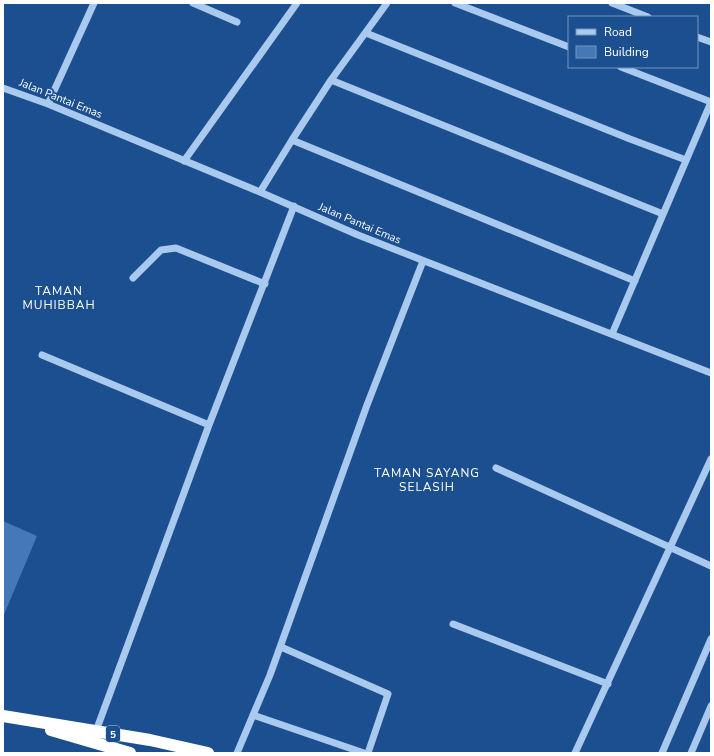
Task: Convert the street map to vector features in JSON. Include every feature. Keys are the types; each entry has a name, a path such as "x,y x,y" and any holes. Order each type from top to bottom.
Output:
{"highway":[{"name":"5","path":"3,716 150,740 208,753"},
{"name":"5","path":"18,718 86,742 130,753"},
{"path":"86,742 112,753"}],"street":[{"path":"48,104 94,3"},
{"path":"193,3 237,22"},
{"path":"184,161 297,3"},
{"path":"260,192 292,140 332,80 387,3"},
{"path":"455,3 568,47"},
{"path":"612,3 645,16"},
{"path":"366,34 686,160"},
{"path":"698,37 711,42"},
{"path":"612,334 711,102 624,68"},
{"path":"332,80 663,214"},
{"name":"Jalan Pantai Emas","path":"3,88 48,104 294,206 358,235 711,374"},
{"path":"292,140 635,281"},
{"path":"96,731 210,425 294,206"},
{"path":"133,278 161,250 176,248 265,284"},
{"path":"237,753 280,648 367,405 423,261"},
{"path":"42,355 210,425"},
{"path":"575,753 711,459"},
{"path":"496,468 671,546 711,566"},
{"path":"453,624 608,684"},
{"path":"662,753 711,638"},
{"path":"280,648 388,694 368,753"},
{"path":"691,753 711,706"},
{"path":"253,715 364,753"}],"building":[{"path":"3,521 37,536 3,617"}],"district":[{"name":"TAMAN MUHIBBAH","path":"59,298"},
{"name":"TAMAN SAYANG SELASIH","path":"427,480"}]}
